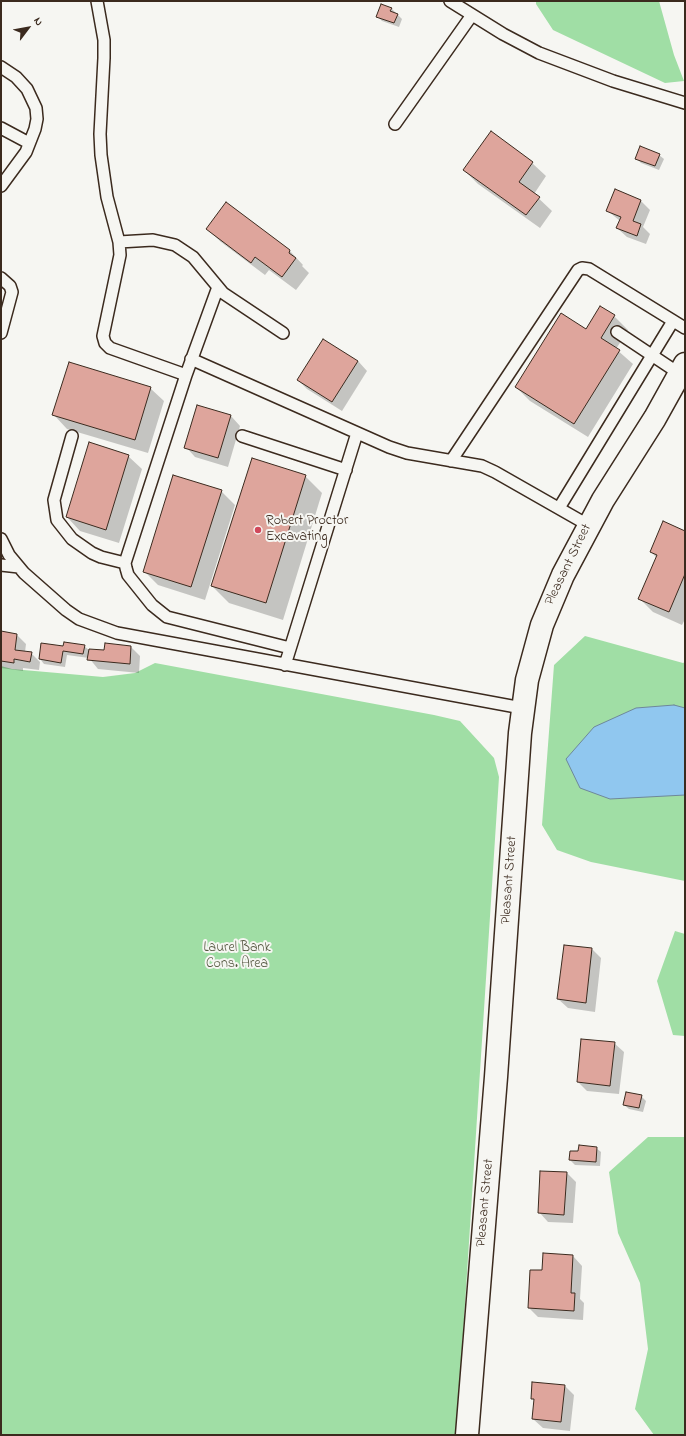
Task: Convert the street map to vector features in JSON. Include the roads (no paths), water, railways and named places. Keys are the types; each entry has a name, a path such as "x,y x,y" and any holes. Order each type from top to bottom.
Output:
{"street":[{"name":"Pleasant Street","path":"467,1435 497,1069 522,708 533,652 562,575 588,525 682,369"}],"lane":[{"path":"97,1 104,40 100,134 101,155 107,197 120,242 118,268 103,336 105,343 110,348 186,374"},
{"path":"450,1 503,34 539,53 613,81 685,103"},
{"path":"395,124 472,15"},
{"path":"1,67 19,80 33,98 37,118 30,144 17,166 1,186"},
{"path":"1,128 30,144"},
{"path":"120,242 153,240 175,245 193,257 218,287 234,301 283,333"},
{"path":"451,461 578,270 582,268 589,269 685,328"},
{"path":"1,278 10,286 12,292 1,333"},
{"path":"218,287 191,359 125,563 128,575 152,605 168,617 290,648"},
{"path":"559,508 673,321"},
{"path":"617,332 652,355 682,369"},
{"path":"191,359 357,433 407,453 482,466 588,525"},
{"path":"285,665 357,433"},
{"path":"72,436 54,500 57,520 72,539 92,553 101,557 125,563"},
{"path":"242,436 346,470"},
{"path":"1,539 9,555 19,567 66,610 79,619 96,627 132,637 522,708"},
{"path":"1,565 19,567"}],"water":[{"path":"674,705 685,708 685,795 610,799 580,788 566,759 594,727 636,708"}],"place":[{"name":"Robert Proctor Excavating","path":"258,530"}],"park label":[{"name":"Laurel Bank Cons. Area","path":"237,958"}]}
